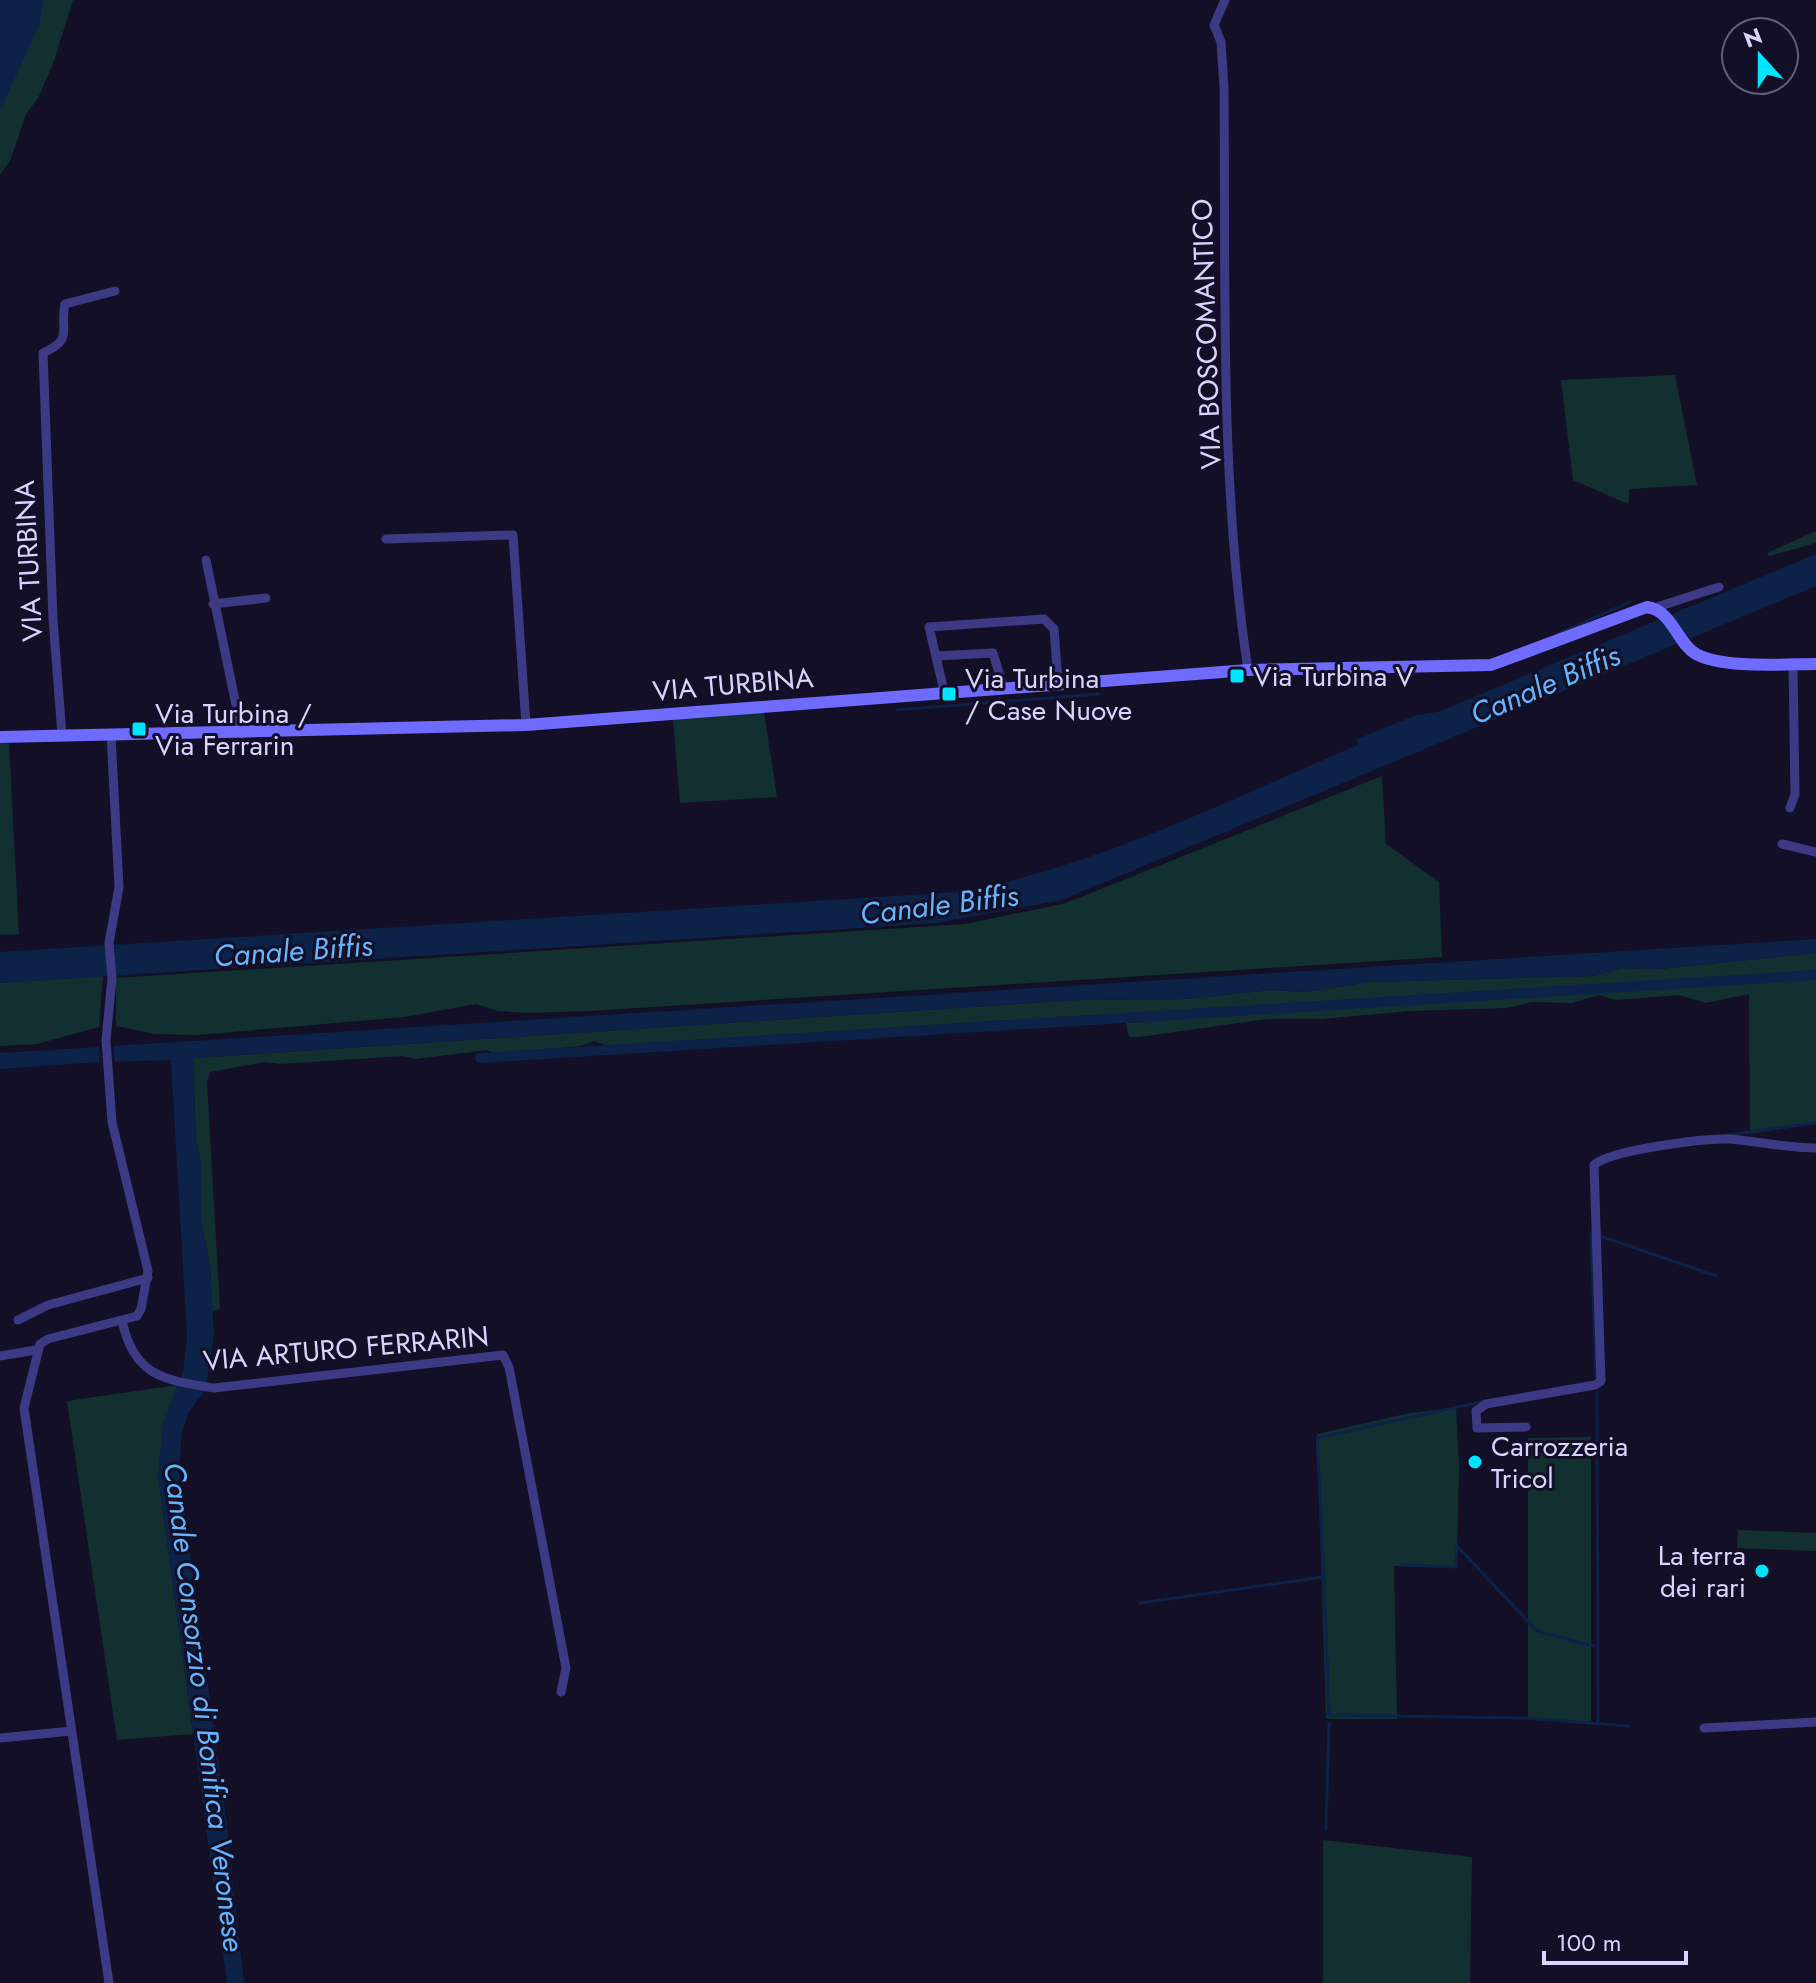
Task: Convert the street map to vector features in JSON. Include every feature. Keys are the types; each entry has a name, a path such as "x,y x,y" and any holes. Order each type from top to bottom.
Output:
{"street":[{"name":"VIA BOSCOMANTICO","path":"1225,0 1214,25 1221,42 1224,88 1227,408 1239,611 1248,670"},
{"name":"VIA TURBINA","path":"62,735 53,619 43,353 65,336 65,304 115,291"},
{"path":"386,539 513,535 526,725"},
{"path":"206,560 242,734"},
{"name":"VIA TURBINA","path":"0,737 242,734 526,725 1003,686 1248,670 1491,665 1631,610 1658,609 1719,587"},
{"path":"213,604 266,598"},
{"path":"1658,609 1691,650 1719,661 1816,664"},
{"path":"944,691 941,665 929,627 1044,619 1054,629 1058,682"},
{"path":"936,656 993,653 1003,686"},
{"path":"1790,808 1795,794 1793,664"},
{"path":"0,1356 36,1350 48,1339 137,1316 148,1278 112,1122 108,1073 106,1040 112,978 109,943 119,887 111,735"},
{"path":"1782,844 1816,852"},
{"path":"1526,1427 1477,1428 1476,1411 1486,1404 1595,1385 1601,1381 1594,1165 1615,1155 1728,1139 1786,1148 1816,1148"},
{"path":"18,1320 48,1305 148,1278"},
{"name":"VIA ARTURO FERRARIN","path":"122,1320 126,1338 139,1362 175,1381 214,1388 503,1355 509,1367 566,1668 561,1692"},
{"path":"36,1350 24,1408 109,1983"},
{"path":"1704,1728 1816,1722"},
{"path":"0,1738 72,1731"}],"green space":[{"path":"19,0 73,0 53,64 38,98 26,114 10,161 0,175 0,68"},
{"path":"1675,375 1697,485 1630,489 1628,504 1573,480 1561,380"},
{"path":"1816,531 1816,543 1769,556 1767,553"},
{"path":"764,712 777,797 680,803 673,719"},
{"path":"0,743 9,743 19,934 0,935"},
{"path":"1382,776 1386,844 1439,882 1442,957 589,1011 526,1013 498,1011 476,1004 405,1017 197,1035 155,1034 116,1026 116,978 965,924 1066,903"},
{"path":"1816,953 1816,1123 1750,1134 1749,994 1706,1003 1679,995 1616,1000 1599,995 1572,1003 1532,1002 1506,1008 1410,1011 1321,1019 1267,1019 1139,1037 1129,1037 1126,1023 1145,1022 1151,1016 1144,1013 1056,1017 1045,1026 1040,1024 1033,1029 1008,1020 607,1046 594,1041 581,1046 496,1054 487,1050 415,1059 403,1056 280,1064 265,1062 210,1072 207,1082 220,1309 212,1311 210,1266 202,1225 202,1169 196,1141 193,1058 1079,1000 1186,999 1271,990 1306,992 1369,982 1592,976 1623,968 1659,969"},
{"path":"103,976 99,1027 37,1044 0,1046 0,983"},
{"path":"177,1385 158,1475 193,1734 117,1740 67,1401"},
{"path":"1456,1408 1459,1464 1457,1567 1394,1566 1397,1719 1326,1719 1317,1434 1410,1413"},
{"path":"1591,1437 1591,1724 1528,1719 1528,1438"},
{"path":"1738,1530 1816,1533 1816,1551 1737,1548"},
{"path":"1323,1840 1472,1857 1470,1983 1323,1983"}],"water":[{"path":"0,0 44,0 38,28 0,110"},
{"name":"Canale Biffis","path":"1816,554 1816,586 1062,900 936,923 0,983 0,952 959,892 1011,880 1112,849 1212,809 1358,745 1357,739 1416,715 1438,712"},
{"name":"Canale Consorzio di Bonifica Veronese","path":"1816,939 1816,953 1659,969 1623,968 1592,976 1369,982 1306,992 1271,990 1186,999 1079,1000 193,1058 196,1141 202,1169 202,1225 210,1266 214,1334 206,1389 189,1412 182,1431 179,1472 225,1810 244,1983 227,1983 158,1475 163,1422 183,1372 187,1336 171,1060 115,1062 113,1046"},
{"path":"99,1047 100,1062 0,1069 0,1053"}],"waterway":[{"path":"1557,634 1630,602"},
{"path":"897,710 1098,694"},
{"path":"480,1058 1816,975"},
{"path":"1727,1135 1816,1123"},
{"path":"1591,1233 1596,1377"},
{"path":"1600,1236 1716,1276"},
{"path":"1597,1393 1598,1724"},
{"path":"1140,1603 1324,1577 1317,1438 1485,1401"},
{"path":"1457,1546 1537,1631 1593,1646"},
{"path":"1402,1565 1456,1567 1457,1546"},
{"path":"1324,1577 1329,1715 1524,1718 1629,1726"},
{"path":"1326,1829 1329,1723"}],"place":[{"name":"Via Turbina V","path":"1237,676"},
{"name":"Via Turbina / Case Nuove","path":"949,694"},
{"name":"Via Turbina / Via Ferrarin","path":"139,729"},
{"name":"Carrozzeria Tricol","path":"1475,1462"},
{"name":"La terra dei rari","path":"1762,1571"}]}
